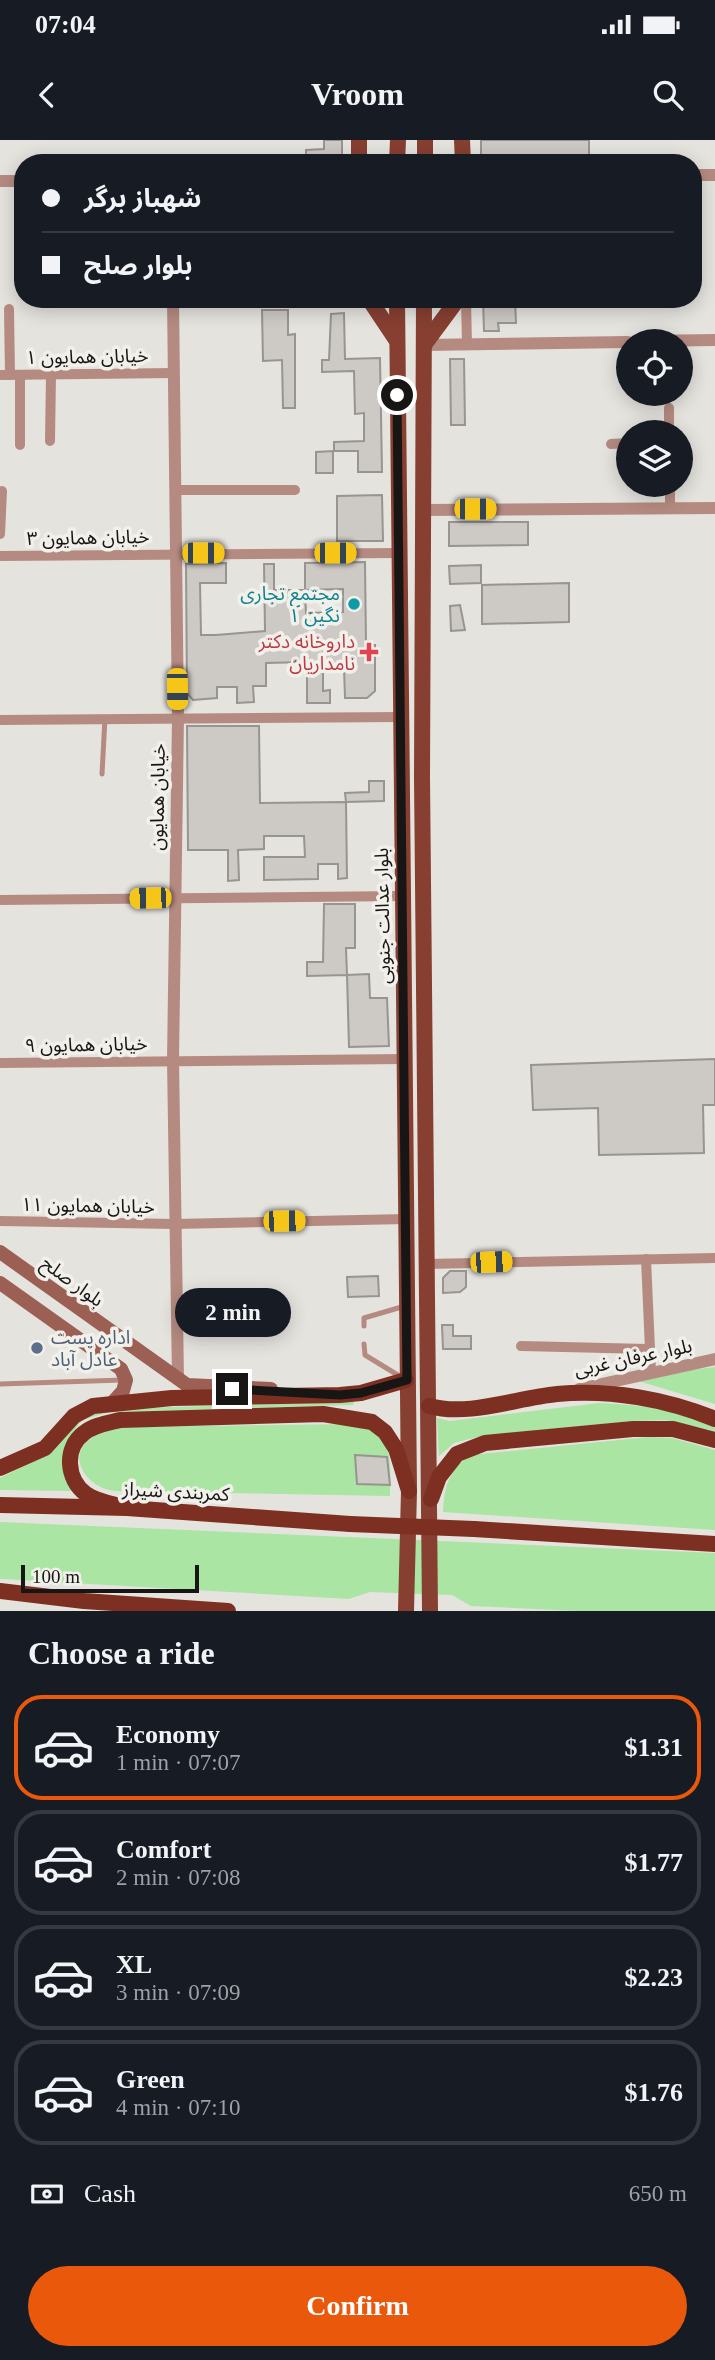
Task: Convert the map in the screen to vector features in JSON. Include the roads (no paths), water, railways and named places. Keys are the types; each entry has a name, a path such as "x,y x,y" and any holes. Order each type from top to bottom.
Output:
{"highway":[{"path":"0,1468 44,1448 74,1416 93,1406 113,1402 361,1393 407,1380"},
{"path":"429,1406 457,1409 559,1394 638,1397 677,1405 715,1419"},
{"path":"127,1508 89,1496 75,1482 69,1461 78,1439 92,1428 120,1420 323,1413 372,1422 385,1432 396,1449 409,1491"},
{"path":"431,1499 439,1477 452,1459 468,1447 485,1443 633,1429 673,1429 715,1440"},
{"name":"کمربندی شیراز","path":"0,1505 127,1508 350,1524 715,1544"},
{"path":"0,1591 84,1601 228,1611"}],"main road":[{"path":"375,308 397,341"},
{"name":"بلوار عدالت جنوبی","path":"397,308 404,896 405,1306 409,1491 406,1611"},
{"name":"بلوار عدالت جنوبی","path":"424,308 422,777 430,1611"},
{"path":"424,345 451,308"},
{"path":"402,777 422,777"},
{"name":"بلوار صلح","path":"0,1252 178,1380 199,1388 281,1390 320,1395"},
{"path":"0,1283 121,1369 126,1380 124,1391 113,1402"},
{"path":"40,1311 56,1292"}],"street":[{"name":"خیابان همایون","path":"173,308 178,717 173,1060 178,1380"},
{"path":"466,308 467,345"},
{"path":"9,309 10,375 20,445"},
{"path":"693,340 715,340"},
{"path":"424,345 616,342"},
{"name":"خیابان همایون ۱","path":"10,375 174,373"},
{"path":"50,441 51,374"},
{"path":"669,408 669,420"},
{"path":"611,444 616,444"},
{"path":"175,490 296,490"},
{"path":"0,534 2,491"},
{"path":"670,497 670,508"},
{"path":"424,510 715,508"},
{"name":"خیابان همایون ۳","path":"0,556 400,553"},
{"path":"0,720 402,717"},
{"path":"0,900 404,896"},
{"name":"خیابان همایون ۹","path":"0,1063 404,1059"},
{"name":"خیابان همایون ۱۱","path":"0,1221 175,1223 406,1219"},
{"path":"427,1264 715,1258"},
{"path":"646,1259 651,1372"},
{"path":"521,1346 648,1349"},
{"name":"بلوار عرفان غربی","path":"559,1394 715,1359"}],"lane":[{"path":"102,774 105,718"},
{"path":"364,1326 364,1318 405,1306"},
{"path":"364,1344 365,1355 407,1380"},
{"path":"0,1384 126,1380"}],"place":[{"name":"مجتمع تجاری نگین ۱","path":"354,604"},
{"name":"داروخانه دکتر نامداریان","path":"369,652"},
{"name":"اداره پست عادل آباد","path":"37,1348"}]}
